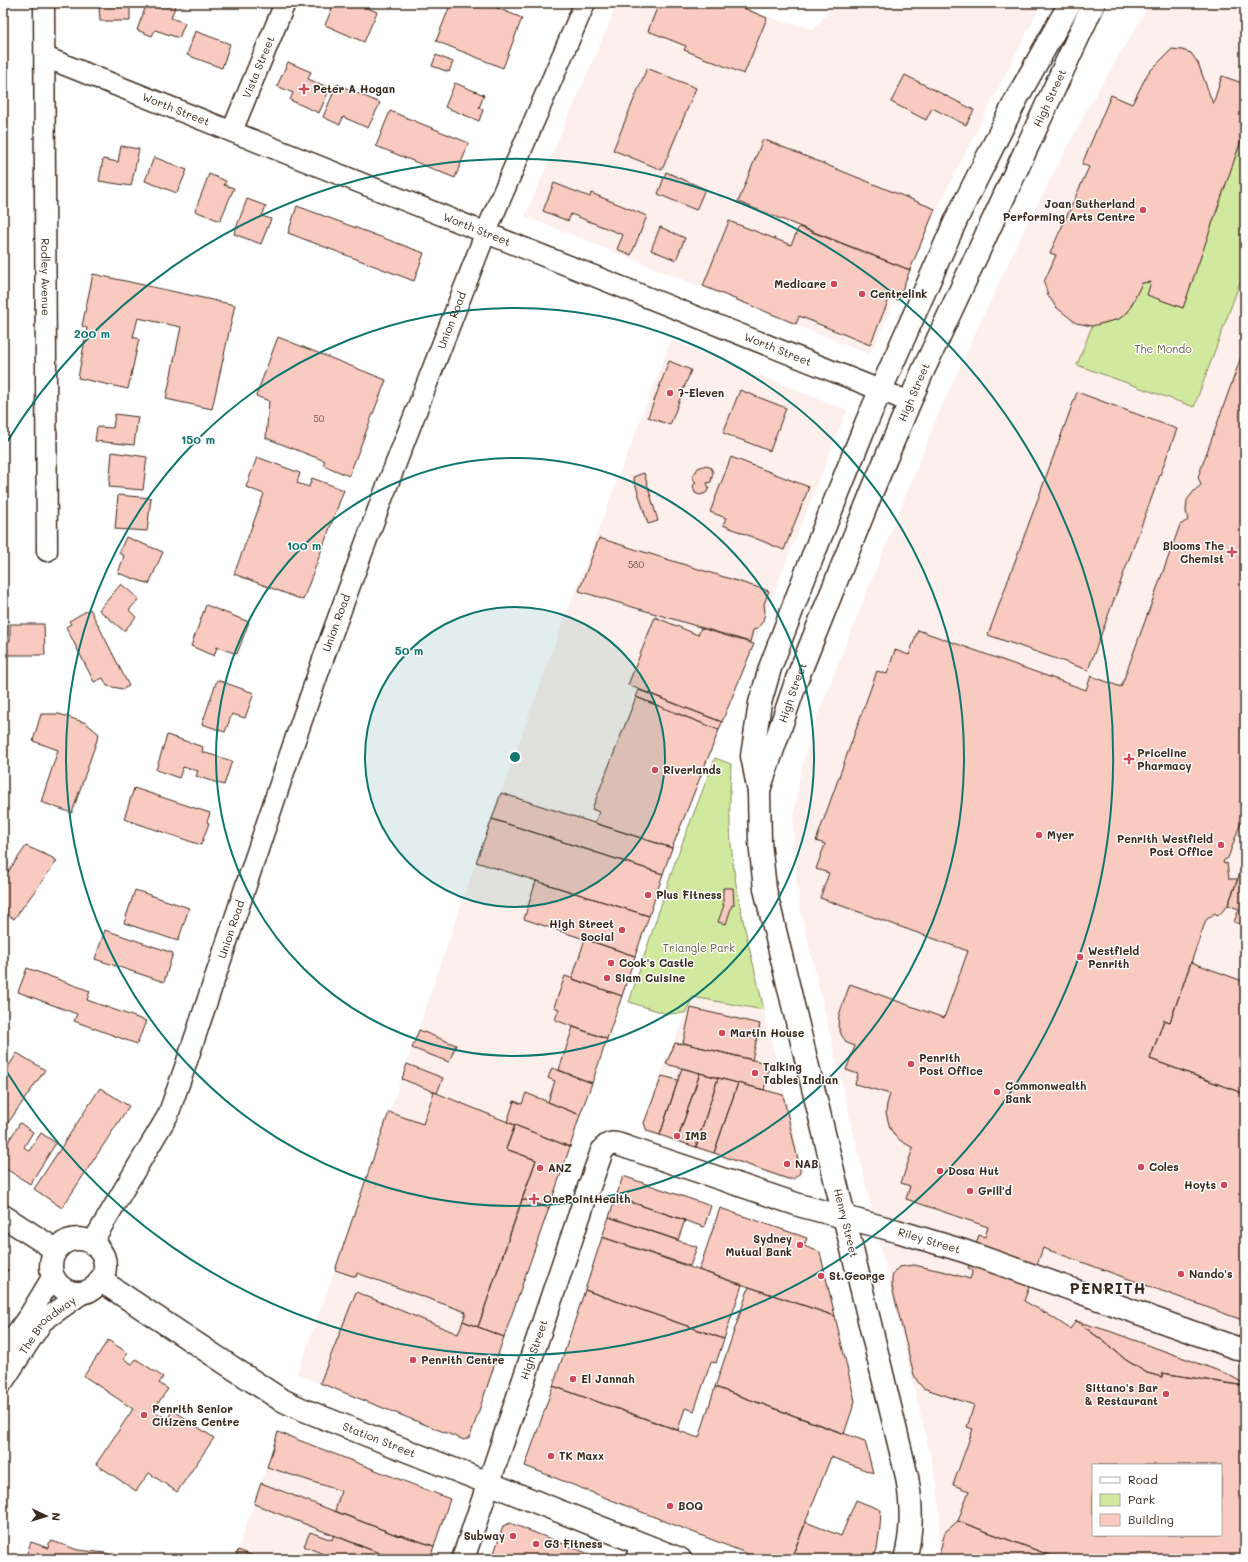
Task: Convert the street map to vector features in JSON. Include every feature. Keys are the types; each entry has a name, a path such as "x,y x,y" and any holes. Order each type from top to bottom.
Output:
{"main road":[{"name":"High Street","path":"765,889 760,842 759,792 752,756 760,703 770,668 810,561 880,390 957,218 1017,98 1070,3"},
{"name":"High Street","path":"759,792 797,679 873,489 971,266 1094,3"},
{"name":"Henry Street","path":"765,889 910,1492 912,1528 905,1559"},
{"name":"High Street","path":"463,1559 590,1184 602,1151 606,1145 610,1144"},
{"name":"Riley Street","path":"610,1144 629,1148 802,1206 964,1251 1245,1351"},
{"path":"3,1216 56,1250"},
{"path":"76,1239 92,1243 98,1248 102,1255 104,1272 92,1286 69,1291 62,1288 53,1276 51,1267 52,1258 56,1250 68,1240 76,1239"},
{"name":"Station Street","path":"92,1286 280,1399 489,1484 638,1551 680,1559"}],"street":[{"name":"Rodley Avenue","path":"44,3 47,551"},
{"name":"Vista Street","path":"232,131 285,3"},
{"name":"Union Road","path":"92,1243 168,1115 288,760 380,504 486,232 585,3"},
{"name":"Worth Street","path":"45,57 910,402"},
{"name":"The Broadway","path":"3,1352 30,1314 53,1276"},
{"name":"The Broadway","path":"3,1382 43,1321 92,1286"}],"shaded area":[{"path":"618,3 733,3 779,21 814,29 835,3 1042,3 945,193 870,355 525,216"},
{"path":"1162,3 1245,3 1245,1559 935,1559 938,1547 940,1517 937,1484 801,912 795,866 793,824 798,786 807,747 820,709 939,412 1021,235 1089,106 1148,7"},
{"path":"671,340 847,410 672,848 470,1437 464,1440 297,1374 335,1270 476,862 551,654"},
{"path":"693,997 764,1010 803,1169 802,1176 796,1181 788,1181 646,1132 643,1123 665,1063"},
{"path":"278,1432 450,1499 430,1559 235,1559"}],"green space":[{"name":"The Mondo","path":"1245,129 1245,269 1194,407 1077,365 1092,326 1119,319 1128,312 1142,283 1151,282 1153,297 1183,308"},
{"name":"Triangle Park","path":"715,758 731,764 730,823 733,864 744,927 764,1010 693,997 685,1013 667,1014 629,1002 675,862"}],"building":[{"path":"94,3 130,3 130,21 100,21 99,6 94,6"},
{"path":"147,3 176,4 171,18 185,23 179,38 155,30 152,36 137,30"},
{"path":"341,3 356,3 377,12 364,42 325,25 333,6 338,8"},
{"path":"451,3 485,3 522,18 503,68 436,41"},
{"path":"659,3 732,3 767,18 744,74 684,50 686,46 648,31"},
{"path":"195,31 230,44 222,68 187,55"},
{"name":"Joan Sutherland Performing Arts Centre","path":"1172,49 1191,53 1198,63 1213,104 1222,76 1245,84 1245,129 1183,308 1147,295 1151,282 1142,283 1128,312 1119,319 1092,326 1076,323 1056,307 1048,295 1044,282 1056,255 1050,253 1089,167 1082,164 1111,95 1132,104 1148,73"},
{"path":"436,55 453,62 449,72 432,66"},
{"path":"288,62 311,72 308,79 330,88 319,113 290,100 293,93 277,86"},
{"path":"647,68 696,88 662,170 613,150"},
{"path":"905,75 974,110 966,125 932,108 926,120 891,102"},
{"path":"455,83 484,95 479,108 483,110 479,121 445,107"},
{"path":"337,84 380,103 368,128 343,117 340,125 323,117"},
{"path":"390,111 469,143 455,178 376,146"},
{"path":"763,139 935,209 910,270 738,202"},
{"path":"121,146 139,149 131,186 99,181 103,159 118,162"},
{"path":"154,157 187,170 177,193 145,181"},
{"path":"666,172 705,189 696,210 658,194"},
{"path":"209,174 226,181 224,185 234,188 220,221 195,211"},
{"path":"554,183 590,197 591,193 647,216 631,255 617,249 623,235 571,214 568,221 543,211"},
{"path":"247,199 266,206 262,216 271,219 261,244 234,234"},
{"path":"297,206 424,253 414,281 288,233"},
{"path":"729,221 791,245 799,227 910,270 898,300 890,297 870,345 799,316 796,324 703,286"},
{"path":"660,227 685,238 676,260 651,250"},
{"path":"93,274 235,305 212,409 166,399 181,327 138,318 133,337 139,339 128,389 78,378 87,328 82,326"},
{"path":"278,337 386,380 349,476 323,465 325,461 266,438 269,401 256,396"},
{"name":"Westfield Penrith","path":"1245,346 1245,811 1228,858 1223,861 1224,864 1227,863 1229,879 1238,879 1228,905 1218,916 1215,913 1206,920 1170,1022 1164,1020 1150,1059 1245,1094 1245,1321 1043,1248 1024,1301 1070,1329 1076,1321 1126,1360 1147,1373 1162,1377 1162,1373 1245,1386 1245,1559 1060,1559 958,1521 969,1491 953,1485 973,1429 967,1427 974,1405 923,1388 918,1382 914,1375 892,1287 892,1278 894,1272 899,1267 914,1265 970,1279 973,1270 968,1268 979,1235 985,1237 988,1227 906,1199 910,1186 901,1183 913,1148 895,1136 890,1128 886,1113 890,1094 855,1084 858,1074 846,1070 855,1046 847,1043 838,1026 839,1015 850,984 944,1018 968,951 820,898 829,873 816,869 825,844 816,841 877,671 887,674 895,650 909,655 918,630 1086,690 1091,676 1121,687 1180,525 1188,520 1186,511 1187,500 1201,485 1198,477"},
{"name":"7-Eleven","path":"669,361 691,370 670,425 648,417"},
{"path":"740,390 786,408 770,451 723,433"},
{"path":"1077,392 1177,429 1088,670 988,635"},
{"path":"115,414 138,417 134,445 95,441 97,427 113,428"},
{"path":"112,452 147,457 143,490 109,487"},
{"path":"257,457 300,473 297,483 309,487 312,478 344,490 303,600 234,574 264,494 246,487"},
{"path":"731,457 809,487 784,550 723,525 726,518 710,512"},
{"path":"706,465 711,468 713,472 711,482 707,483 709,488 706,493 700,495 695,493 693,486 696,482 693,479 693,476 698,468"},
{"path":"644,473 658,521 648,524 633,477"},
{"path":"118,495 151,498 147,531 115,529"},
{"path":"126,537 163,552 149,584 118,573 124,556 119,553"},
{"path":"599,538 769,591 764,604 765,613 763,621 758,628 753,630 750,642 579,591"},
{"path":"121,584 139,599 129,610 136,617 124,631 99,610"},
{"path":"206,605 249,622 237,654 217,647 214,656 191,646"},
{"path":"90,609 129,686 123,689 107,686 103,678 94,682 66,627 71,624 69,621"},
{"path":"655,617 698,635 701,628 754,644 722,722 628,685"},
{"path":"10,624 44,624 45,655 3,655 3,641 10,641"},
{"path":"217,680 254,693 245,718 232,714 225,732 202,724"},
{"path":"639,690 722,722 719,730 636,697"},
{"name":"Riverlands","path":"636,697 719,730 672,848 595,823 599,812 592,809"},
{"path":"41,714 59,714 86,723 99,734 72,813 41,802 58,750 33,741"},
{"path":"167,735 203,747 202,752 232,761 224,785 196,776 198,771 183,767 179,778 156,770"},
{"path":"134,788 210,813 207,822 209,823 201,845 124,819"},
{"path":"501,793 672,848 663,874 492,819"},
{"path":"492,819 663,874 649,916 476,862"},
{"path":"26,846 57,861 14,919 3,912 3,869 8,872"},
{"path":"1245,859 1245,926 1234,922 1239,909 1228,905"},
{"path":"536,881 649,916 635,956 524,919"},
{"path":"723,888 733,888 734,905 732,905 726,924 718,922 724,905"},
{"path":"135,890 189,908 178,941 124,923"},
{"path":"105,930 173,953 164,982 95,959"},
{"path":"585,939 635,956 622,996 572,979"},
{"path":"1191,962 1245,982 1245,1094 1150,1059 1164,1020 1170,1022"},
{"path":"27,968 90,991 87,1000 146,1021 137,1044 74,1021 77,1014 18,992"},
{"path":"565,976 622,996 607,1039 555,1020 559,1009 554,1007"},
{"name":"Martin House","path":"691,1008 760,1024 752,1060 683,1043"},
{"path":"573,1027 607,1039 592,1083 559,1070"},
{"path":"419,1030 456,1045 449,1062 412,1048"},
{"path":"675,1043 683,1043 770,1064 764,1090 666,1064"},
{"path":"17,1053 45,1070 3,1130 3,1075"},
{"path":"407,1064 443,1078 437,1093 402,1079"},
{"path":"552,1068 592,1083 580,1115 548,1102 555,1081 548,1078"},
{"path":"682,1068 700,1073 677,1141 660,1135"},
{"path":"700,1073 718,1078 696,1147 677,1141"},
{"path":"662,1076 678,1080 660,1135 647,1131 644,1123"},
{"path":"718,1078 738,1083 714,1153 696,1147"},
{"path":"738,1083 783,1095 800,1169 800,1173 793,1179 788,1179 714,1153"},
{"path":"100,1088 129,1106 62,1208 34,1189"},
{"path":"434,1092 515,1125 506,1149 536,1160 478,1327 463,1321 466,1312 357,1273 356,1277 335,1270 389,1112 423,1124"},
{"path":"526,1093 580,1115 570,1147 507,1122 514,1101 522,1104"},
{"path":"20,1123 33,1132 24,1147 29,1151 41,1133 56,1143 30,1184 3,1167 3,1150"},
{"path":"515,1125 570,1147 549,1208 522,1199 536,1160 506,1149"},
{"path":"623,1176 711,1206 704,1227 616,1197"},
{"path":"616,1197 685,1220 678,1240 609,1217"},
{"path":"522,1199 549,1208 504,1337 478,1327"},
{"path":"720,1208 807,1238 804,1246 820,1252 835,1316 699,1270"},
{"path":"609,1217 697,1247 690,1266 602,1237"},
{"path":"602,1237 742,1285 724,1339 585,1290"},
{"path":"3,1267 8,1270 3,1277"},
{"path":"749,1287 835,1316 855,1401 844,1434 715,1387"},
{"path":"585,1290 724,1339 716,1363 711,1362 694,1411 685,1408 678,1430 553,1386"},
{"name":"Penrith Centre","path":"356,1292 458,1334 463,1321 504,1337 470,1437 464,1440 320,1383"},
{"path":"1076,1321 1109,1331 1227,1374 1245,1384 1245,1386 1162,1373 1162,1377 1147,1373 1126,1360"},
{"name":"Penrith Senior Citizens Centre","path":"108,1340 128,1353 124,1359 132,1364 136,1359 163,1377 159,1383 168,1389 153,1410 167,1419 173,1410 214,1438 177,1492 149,1473 136,1491 96,1464 133,1409 84,1376"},
{"path":"553,1386 699,1438 715,1387 865,1441 873,1473 831,1457 791,1559 761,1559 525,1466"},
{"path":"278,1432 450,1499 434,1546 400,1535 399,1536 335,1511 341,1491 267,1467"},
{"path":"261,1483 399,1536 400,1535 434,1546 430,1559 394,1559 254,1504"},
{"path":"856,1500 881,1510 877,1549 873,1559 791,1559 806,1522 841,1536"},
{"path":"958,1521 1060,1559 938,1559 945,1532"},
{"path":"510,1523 602,1559 492,1559 503,1526"},
{"path":"310,1532 332,1540 334,1535 394,1559 335,1559 304,1546"},
{"path":"52,1541 78,1550 106,1553 119,1559 25,1559 31,1542 48,1548 49,1543"},
{"path":"238,1550 261,1559 235,1559"}],"place":[{"name":"Peter A Hogan","path":"304,89"},
{"name":"Joan Sutherland Performing Arts Centre","path":"1143,210"},
{"name":"Medicare","path":"834,284"},
{"name":"Centrelink","path":"862,294"},
{"name":"7-Eleven","path":"670,393"},
{"name":"Blooms The Chemist","path":"1232,552"},
{"name":"Priceline Pharmacy","path":"1129,759"},
{"name":"Riverlands","path":"655,770"},
{"name":"Myer","path":"1039,835"},
{"name":"Penrith Westfield Post Office","path":"1221,845"},
{"name":"Plus Fitness","path":"648,895"},
{"name":"High Street Social","path":"622,930"},
{"name":"Westfield Penrith","path":"1080,957"},
{"name":"Cook's Castle","path":"611,963"},
{"name":"Siam Cuisine","path":"607,978"},
{"name":"Martin House","path":"722,1033"},
{"name":"Penrith Post Office","path":"911,1064"},
{"name":"Talking Tables Indian","path":"755,1073"},
{"name":"Commonwealth Bank","path":"997,1092"},
{"name":"IMB","path":"677,1136"},
{"name":"NAB","path":"787,1164"},
{"name":"Coles","path":"1141,1167"},
{"name":"ANZ","path":"540,1168"},
{"name":"Dosa Hut","path":"940,1171"},
{"name":"Hoyts","path":"1224,1185"},
{"name":"Grill'd","path":"970,1191"},
{"name":"OnePointHealth","path":"534,1199"},
{"name":"Sydney Mutual Bank","path":"800,1245"},
{"name":"Nando's","path":"1181,1274"},
{"name":"St.George","path":"821,1276"},
{"name":"Penrith Centre","path":"413,1360"},
{"name":"El Jannah","path":"573,1379"},
{"name":"Sittano's Bar & Restaurant","path":"1166,1394"},
{"name":"Penrith Senior Citizens Centre","path":"144,1415"},
{"name":"TK Maxx","path":"551,1456"},
{"name":"BOQ","path":"670,1506"},
{"name":"Subway","path":"513,1536"},
{"name":"G3 Fitness","path":"536,1544"}],"district":[{"name":"PENRITH","path":"1108,1289"}]}
